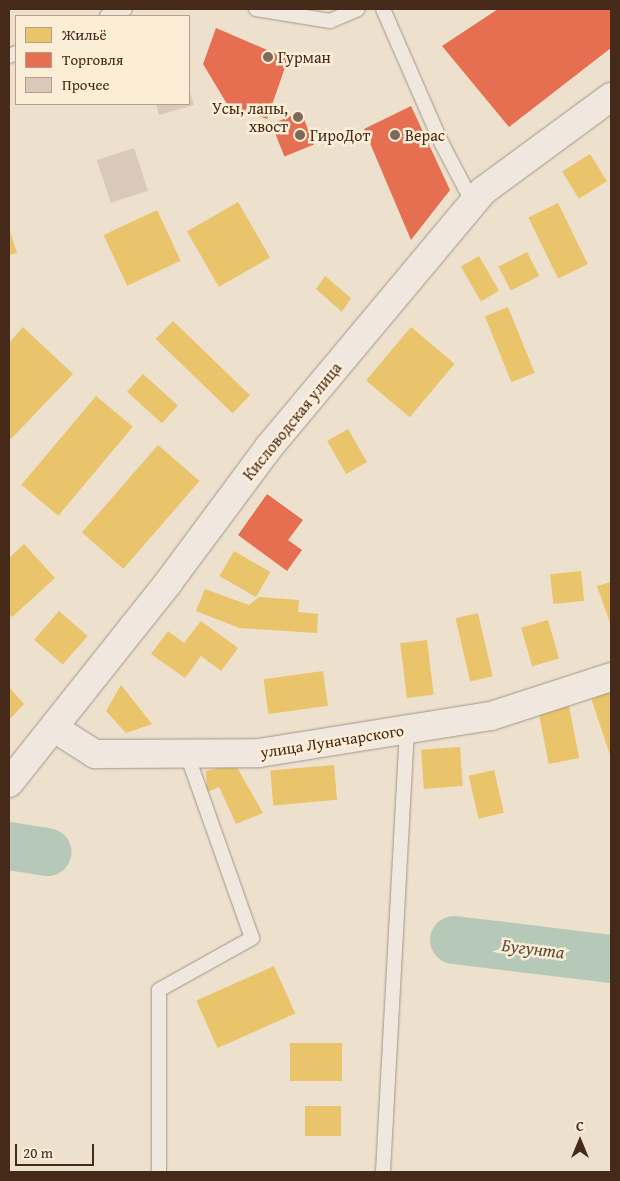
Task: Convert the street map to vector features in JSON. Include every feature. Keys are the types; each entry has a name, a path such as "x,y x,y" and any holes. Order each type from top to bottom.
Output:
{"street":[{"name":"Кисловодская улица","path":"9,783 168,583 269,447 379,313 483,191 611,97"},
{"name":"улица Луначарского","path":"54,728 95,754 259,753 491,716 611,677"}],"lane":[{"path":"109,15 124,9"},
{"path":"256,9 330,20 358,9"},
{"path":"383,9 416,80 442,144 474,203"},
{"path":"383,1172 407,729"},
{"path":"159,1172 159,990 252,938 187,754"}],"building: Жильё":[{"path":"590,154 607,181 579,199 562,171"},
{"path":"238,202 270,257 219,287 187,232"},
{"path":"558,203 588,264 558,279 528,217"},
{"path":"157,210 181,261 127,286 104,235"},
{"path":"9,228 17,253 9,255"},
{"path":"527,252 539,276 511,291 498,267"},
{"path":"479,256 499,291 481,301 461,266"},
{"path":"325,276 351,298 342,312 316,289"},
{"path":"508,307 535,373 511,382 485,316"},
{"path":"173,321 250,395 233,413 156,339"},
{"path":"23,327 73,374 11,439 9,437 9,343"},
{"path":"411,327 455,364 410,417 366,381"},
{"path":"143,374 178,405 162,423 127,392"},
{"path":"96,396 133,427 58,516 21,485"},
{"path":"348,429 367,462 346,474 327,441"},
{"path":"158,445 200,481 123,569 82,533"},
{"path":"24,544 55,578 12,617 9,614 9,558"},
{"path":"234,551 270,572 256,597 220,576"},
{"path":"581,571 584,601 553,604 550,574"},
{"path":"611,582 611,622 610,623 597,586"},
{"path":"205,589 249,605 259,597 299,600 298,612 318,614 317,633 239,628 196,611"},
{"path":"59,611 88,636 63,665 34,640"},
{"path":"478,613 493,676 470,682 456,618"},
{"path":"548,620 559,658 532,666 521,628"},
{"path":"201,621 238,648 221,671 201,656 185,678 151,654 168,631 184,643"},
{"path":"427,640 434,695 407,698 400,643"},
{"path":"323,671 328,706 268,714 264,679"},
{"path":"121,685 152,724 126,733 106,711"},
{"path":"9,687 24,704 9,720"},
{"path":"611,692 611,758 591,698"},
{"path":"569,706 579,758 549,764 539,712"},
{"path":"460,747 463,786 424,789 421,750"},
{"path":"235,764 263,813 236,824 219,787 207,792 206,771"},
{"path":"334,765 337,800 273,805 270,771"},
{"path":"494,770 504,813 479,819 469,776"},
{"path":"274,966 295,1014 217,1048 196,1001"},
{"path":"290,1043 342,1043 342,1081 290,1081"},
{"path":"305,1106 341,1106 341,1136 305,1136"}],"building: Торговля":[{"path":"498,9 611,9 611,48 509,127 442,46"},
{"path":"216,28 288,59 267,119 227,104 203,64"},
{"path":"411,106 450,190 411,240 364,129"},
{"path":"301,112 314,144 284,156 271,124"},
{"path":"267,494 303,520 288,540 302,550 287,571 238,535"}],"building: Прочее":[{"path":"190,93 194,105 159,115 156,105 190,105"},
{"path":"134,148 148,191 111,203 97,160"}],"waterway":[{"name":"Бугунта","path":"9,846 48,852"},
{"name":"Бугунта","path":"454,940 611,959"}],"place":[{"name":"Гурман","path":"268,57"},
{"name":"Усы, лапы, хвост","path":"298,117"},
{"name":"ГироДот","path":"300,135"},
{"name":"Верас","path":"395,135"}]}
